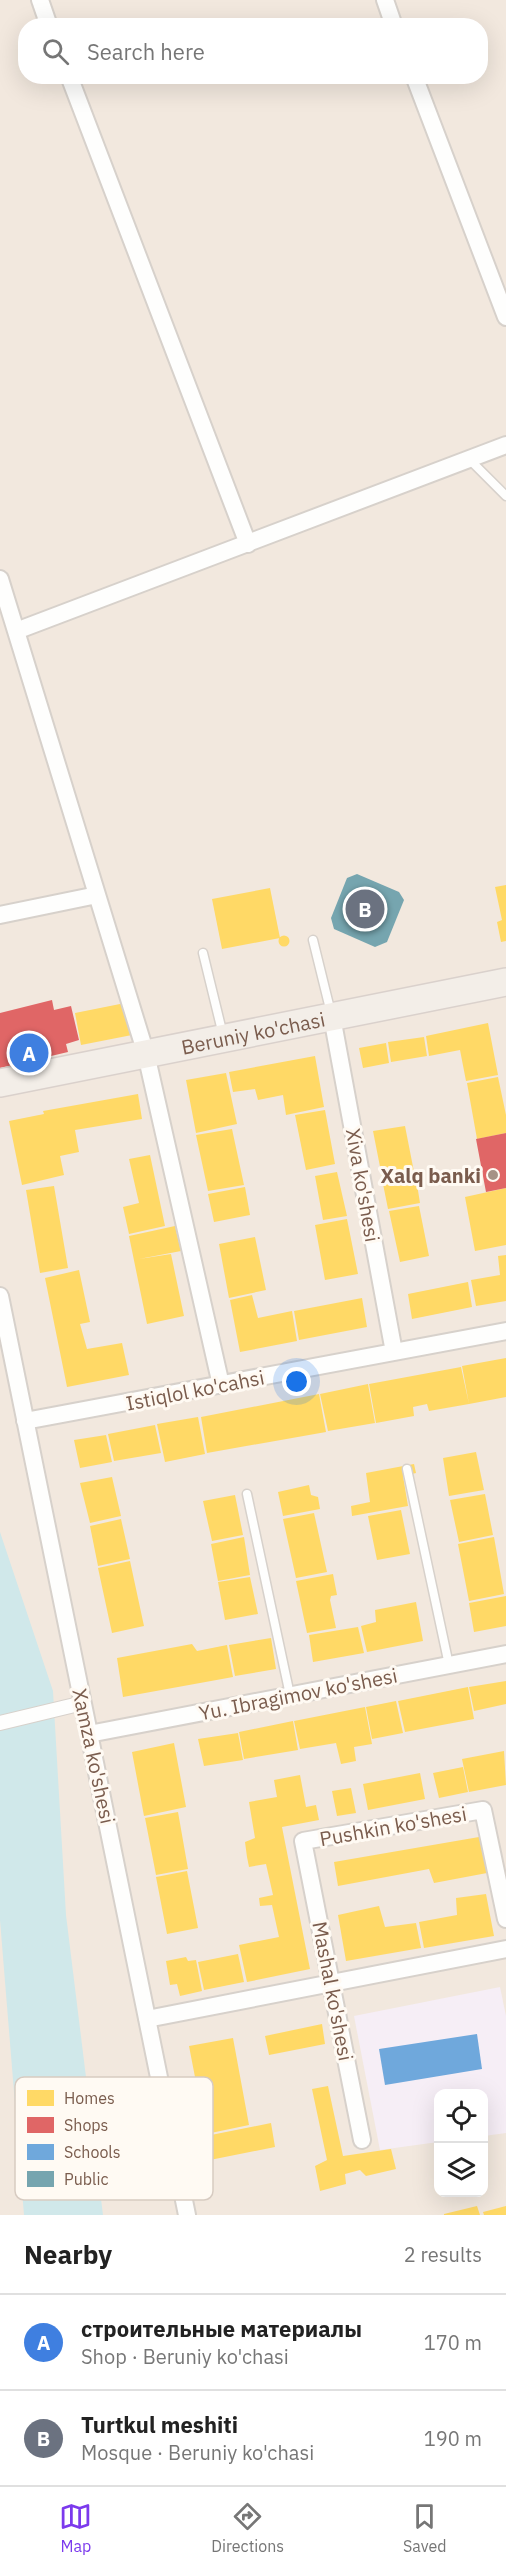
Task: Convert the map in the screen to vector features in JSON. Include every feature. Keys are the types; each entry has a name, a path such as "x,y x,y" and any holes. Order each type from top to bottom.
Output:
{"main road":[{"name":"Beruniy ko'chasi","path":"0,1083 506,982"}],"street":[{"path":"40,0 46,18"},
{"path":"385,0 391,18"},
{"path":"72,84 248,544"},
{"path":"417,84 506,316"},
{"path":"16,632 506,445"},
{"path":"0,579 146,1054 221,1385"},
{"path":"0,915 97,895"},
{"name":"Xiva ko'shesi","path":"332,1017 394,1352"},
{"name":"Xamza ko'shesi","path":"0,1296 159,2077"},
{"name":"Istiqlol ko'cahsi","path":"26,1421 506,1331"},
{"name":"Yu. Ibragimov ko'shesi","path":"89,1734 506,1654"},
{"path":"0,1723 83,1703"},
{"name":"Pushkin ko'shesi","path":"303,1841 483,1810 506,1919"},
{"name":"Mashal ko'shesi","path":"303,1841 362,2140"},
{"path":"147,2019 506,1949"},
{"name":"Xamza ko'shesi","path":"184,2200 187,2215"}],"lane":[{"path":"469,459 506,496"},
{"path":"314,940 332,1017"},
{"path":"203,953 224,1038"},
{"path":"407,1469 449,1665"},
{"path":"247,1494 290,1695"}],"shaded area":[{"path":"0,0 506,0 506,2215 0,2215"},
{"path":"500,1987 506,2016 506,2133 488,2135 488,2089 434,2089 434,2143 380,2150 354,2016"}],"water":[{"path":"0,1532 53,1691 66,1915 86,2077 15,2077 15,2104 0,1920"},
{"path":"23,2200 101,2200 103,2215 24,2215"}],"building: Homes":[{"path":"506,885 506,941 501,942 497,922 502,920 495,887"},
{"path":"270,888 280,938 222,949 212,899"},
{"path":"284,935 290,941 284,947 278,941"},
{"path":"125,1003 132,1035 81,1045 75,1013"},
{"path":"488,1023 498,1075 466,1081 460,1050 429,1056 426,1036"},
{"path":"424,1037 427,1056 391,1062 388,1042"},
{"path":"386,1043 389,1063 363,1068 359,1048"},
{"path":"315,1056 324,1107 286,1115 283,1095 258,1100 255,1089 233,1092 229,1072"},
{"path":"226,1073 237,1124 196,1133 186,1080"},
{"path":"498,1077 506,1115 506,1133 477,1139 467,1083"},
{"path":"138,1094 142,1119 75,1130 79,1152 60,1156 64,1175 22,1185 9,1121 44,1114 43,1111"},
{"path":"325,1110 335,1164 306,1170 295,1115"},
{"path":"405,1126 415,1177 383,1182 373,1131"},
{"path":"232,1129 244,1185 208,1191 196,1135"},
{"path":"150,1155 165,1226 129,1234 123,1207 139,1203 129,1159"},
{"path":"337,1172 347,1216 323,1220 315,1176"},
{"path":"416,1178 420,1203 388,1209 383,1184"},
{"path":"54,1186 68,1268 40,1273 26,1190"},
{"path":"245,1187 250,1215 214,1222 208,1194"},
{"path":"506,1188 506,1245 475,1251 465,1197"},
{"path":"419,1206 429,1256 400,1262 389,1211"},
{"path":"347,1219 358,1274 325,1280 315,1225"},
{"path":"175,1226 181,1251 139,1259 171,1254 184,1316 147,1324 129,1236"},
{"path":"255,1237 266,1290 229,1298 219,1244"},
{"path":"506,1255 506,1301 476,1306 471,1280 500,1275 498,1256"},
{"path":"79,1270 90,1322 80,1324 87,1349 122,1343 129,1375 67,1387 45,1278"},
{"path":"468,1282 472,1307 412,1319 408,1294"},
{"path":"252,1295 258,1318 292,1311 297,1341 240,1352 230,1300"},
{"path":"362,1298 367,1327 299,1340 294,1311"},
{"path":"506,1358 506,1397 469,1404 462,1366"},
{"path":"461,1367 469,1404 429,1411 427,1404 413,1407 414,1416 376,1423 369,1384"},
{"path":"368,1384 375,1423 328,1431 320,1394"},
{"path":"319,1394 326,1432 207,1453 201,1417"},
{"path":"198,1417 205,1454 165,1462 157,1424"},
{"path":"155,1425 161,1453 114,1461 108,1434"},
{"path":"106,1435 112,1462 80,1468 74,1440"},
{"path":"476,1452 484,1490 449,1496 443,1458"},
{"path":"414,1464 416,1473 403,1476 408,1506 352,1516 351,1506 370,1502 366,1473"},
{"path":"112,1477 121,1516 90,1523 80,1483"},
{"path":"309,1485 311,1495 318,1497 320,1509 283,1516 278,1492"},
{"path":"485,1494 493,1535 459,1542 450,1500"},
{"path":"235,1495 243,1535 212,1541 203,1501"},
{"path":"401,1510 410,1554 377,1560 368,1516"},
{"path":"314,1513 327,1572 296,1578 283,1519"},
{"path":"121,1519 130,1559 98,1566 90,1526"},
{"path":"244,1537 250,1575 218,1581 211,1544"},
{"path":"494,1537 504,1594 469,1601 458,1544"},
{"path":"130,1561 144,1626 112,1633 98,1568"},
{"path":"333,1574 337,1595 331,1596 330,1600 336,1628 307,1633 296,1581"},
{"path":"250,1577 258,1614 225,1620 218,1582"},
{"path":"506,1596 506,1626 474,1632 469,1603"},
{"path":"416,1602 423,1641 367,1652 361,1626 376,1622 375,1610"},
{"path":"358,1627 364,1653 313,1662 309,1635"},
{"path":"271,1638 276,1669 235,1676 229,1645"},
{"path":"192,1644 197,1651 227,1645 233,1677 123,1697 117,1658"},
{"path":"506,1681 506,1704 474,1711 469,1687"},
{"path":"468,1687 474,1719 405,1732 398,1701"},
{"path":"396,1701 403,1733 372,1739 366,1707"},
{"path":"365,1707 372,1744 354,1747 356,1761 341,1764 336,1743 300,1749 294,1721"},
{"path":"293,1721 298,1750 244,1759 239,1732"},
{"path":"238,1733 243,1760 204,1766 198,1739"},
{"path":"174,1743 186,1807 144,1816 132,1752"},
{"path":"504,1751 506,1785 469,1792 462,1759"},
{"path":"463,1767 468,1792 439,1798 433,1773"},
{"path":"420,1773 425,1799 368,1810 363,1784"},
{"path":"300,1775 306,1807 316,1805 319,1820 282,1827 310,1969 247,1982 239,1945 279,1937 272,1905 260,1906 259,1898 273,1895 266,1864 249,1867 245,1842 255,1838 249,1802 277,1797 274,1780"},
{"path":"351,1788 356,1813 337,1816 332,1791"},
{"path":"178,1812 188,1869 156,1875 145,1818"},
{"path":"479,1837 487,1873 434,1883 429,1869 338,1886 334,1862"},
{"path":"187,1871 198,1928 167,1934 156,1877"},
{"path":"486,1894 494,1936 424,1948 419,1922 457,1915 456,1898"},
{"path":"379,1906 385,1927 416,1923 421,1948 346,1961 338,1915"},
{"path":"238,1954 244,1982 204,1990 198,1962"},
{"path":"186,1957 188,1961 196,1960 202,1991 180,1996 177,1984 170,1985 166,1961"},
{"path":"322,2024 325,2044 269,2055 265,2036"},
{"path":"233,2038 249,2125 213,2133 213,2077 195,2077 189,2046"},
{"path":"328,2086 343,2156 391,2149 396,2169 366,2176 360,2170 345,2174 346,2184 320,2191 315,2166 327,2160 312,2089"},
{"path":"271,2123 275,2147 213,2159 213,2135"},
{"path":"477,2206 480,2215 444,2215 444,2214"},
{"path":"506,2206 506,2215 484,2215 483,2212"}],"building: Shops":[{"path":"52,1000 54,1010 71,1006 79,1040 66,1044 68,1052 0,1068 0,1013"},
{"path":"506,1133 506,1188 486,1192 476,1139"}],"building: Schools":[{"path":"477,2034 482,2069 385,2085 379,2049"}],"building: Public":[{"path":"357,874 399,892 404,900 387,942 375,947 334,929 331,918 347,878"}],"place":[{"name":"Turtkul meshiti","path":"365,909"},
{"name":"строительные материалы","path":"29,1053"},
{"name":"Xalq banki","path":"493,1175"}]}
